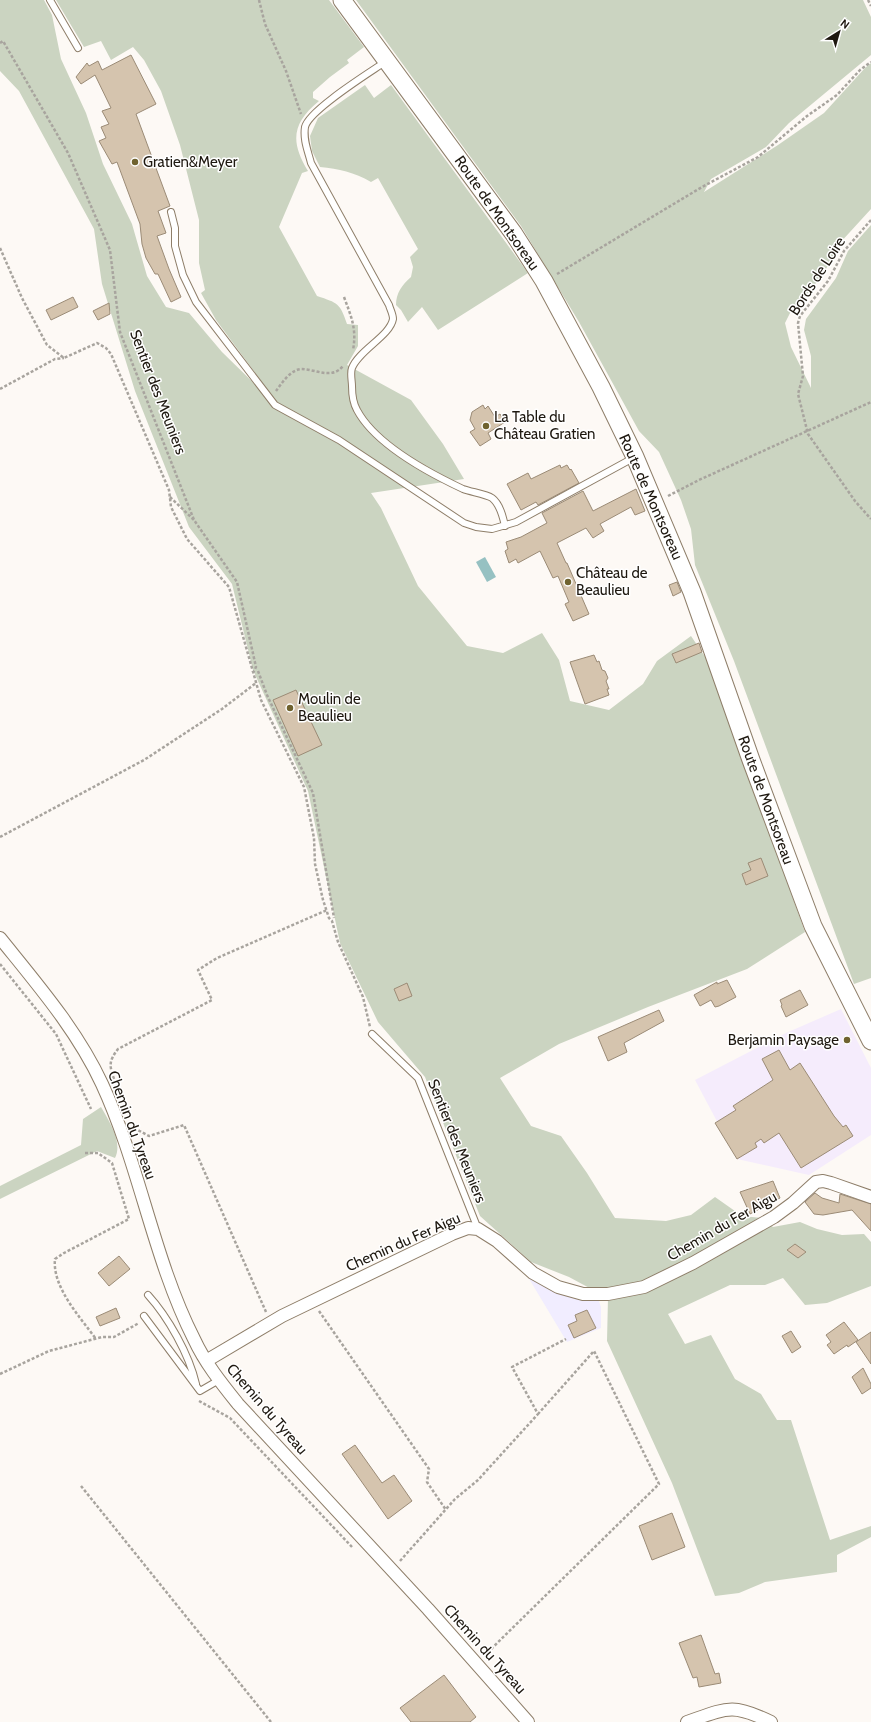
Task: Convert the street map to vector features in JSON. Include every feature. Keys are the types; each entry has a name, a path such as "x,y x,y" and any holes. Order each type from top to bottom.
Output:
{"main road":[{"name":"Route de Montsoreau","path":"342,0 514,234 544,281 601,387 635,457 692,592 751,760 813,926 871,1041"}],"street":[{"name":"Chemin du Tyreau","path":"0,938 69,1028 90,1060 102,1084 124,1143 174,1294 194,1341 206,1361 238,1404 392,1570 528,1722"},
{"name":"Chemin du Fer Aigu","path":"206,1361 270,1323 312,1301 468,1228 478,1229 497,1241 533,1273 552,1284 577,1293 608,1294 644,1287 693,1263 774,1217 793,1203 816,1182 823,1181 871,1197"},
{"path":"688,1722 722,1710 737,1709 750,1712 771,1722"}],"lane":[{"path":"50,0 78,48"},
{"path":"387,60 323,107 306,126 304,140 311,163 389,305 392,314 393,320 389,328 358,358 352,369 352,395 356,408 370,427 391,446 416,464 438,477 466,490 492,498 502,512 505,526"},
{"path":"171,212 175,228 175,246 184,274 196,302 275,405 339,440 464,523 476,527 492,529 505,526 539,510 635,457"},
{"name":"Sentier des Meuniers","path":"372,1034 418,1078 478,1229"},
{"path":"148,1295 176,1336 192,1369 197,1387"},
{"path":"143,1319 200,1391 219,1380"}],"path":[{"path":"259,0 265,24 286,71 306,126"},
{"path":"868,0 871,6"},
{"name":"Sentier des Meuniers","path":"0,42 3,41 68,153 110,250 120,332 194,520 237,582 257,669 267,695 313,793 334,918"},
{"path":"544,281 702,187 758,157 807,116 837,95 860,70 871,62"},
{"name":"Bords de Loire","path":"871,220 844,250 828,281 800,316 798,323 803,376 798,394 808,434 855,501 871,519"},
{"path":"0,248 22,298 46,345 64,358"},
{"path":"344,297 354,325 355,338 353,352"},
{"path":"0,389 55,359 64,358 96,343 106,348 111,354 166,483 170,496 171,507 187,539 206,558 229,587 261,700 304,787 314,838 315,864 329,918 332,921 338,942 363,998 372,1034"},
{"path":"270,399 287,376 300,369 324,374 340,370 344,364"},
{"path":"654,502 807,430 871,402"},
{"path":"170,496 194,520"},
{"path":"253,673 257,669"},
{"path":"0,837 58,808 144,760 222,709 256,683"},
{"path":"116,1082 111,1069 111,1058 118,1049 212,1000 198,970 217,958 327,910"},
{"path":"0,964 56,1034 91,1109"},
{"path":"131,1122 134,1129 149,1136 184,1125 270,1323"},
{"path":"85,1153 98,1153 112,1163 128,1219 64,1252 55,1259 54,1268 65,1296 96,1339"},
{"path":"312,1301 429,1469 427,1482 446,1510"},
{"path":"0,1374 49,1351 96,1339 114,1337 143,1319"},
{"path":"538,1414 512,1367 566,1339"},
{"path":"392,1570 455,1499 478,1480 594,1351 659,1484 482,1658"},
{"path":"196,1399 230,1418 356,1552"},
{"path":"81,1486 271,1722"}],"shaded area":[{"path":"841,1009 871,1068 871,1135 809,1175 737,1159 695,1080 786,1033"},
{"path":"528,1277 566,1296 598,1299 601,1307 601,1328 567,1342"}],"green space":[{"path":"0,0 44,0 52,15 61,59 86,113 103,164 132,224 147,276 166,307 189,313 222,352 266,395 270,393 216,320 201,293 205,290 199,263 199,220 180,145 161,91 144,60 133,47 111,60 101,41 84,47 56,0 329,0 364,47 347,60 349,63 313,92 313,98 319,101 303,117 299,125 296,142 302,161 308,171 302,173 279,227 317,296 334,302 340,308 347,324 358,325 358,346 347,365 411,400 443,444 464,479 371,493 381,508 418,586 467,646 503,653 542,633 559,660 570,701 609,710 643,684 657,661 691,636 708,661 805,932 747,969 648,1007 559,1044 500,1078 531,1126 561,1136 587,1173 615,1218 666,1221 691,1215 715,1197 742,1216 762,1218 773,1227 800,1222 817,1229 842,1235 864,1234 871,1242 871,1286 827,1303 805,1305 783,1278 765,1285 730,1285 668,1314 685,1344 711,1335 735,1379 761,1394 777,1420 791,1420 830,1540 871,1526 871,1537 837,1555 837,1572 765,1582 739,1593 715,1596 672,1483 607,1341 608,1298 569,1277 531,1262 480,1216 425,1077 378,1022 340,943 308,791 253,670 232,584 189,527 135,391 102,284 94,229 19,91 0,71"},
{"path":"356,0 863,0 871,17 871,55 789,123 766,147 711,179 704,192 778,145 824,113 871,63 871,209 839,244 824,273 808,293 792,309 785,323 791,347 811,388 811,356 804,330 806,319 836,278 848,251 871,225 871,978 854,984 734,661 695,565 691,529 681,500 659,452 639,431 579,322 521,226"},
{"path":"365,85 374,98 391,85 528,273 438,330 422,307 408,322 401,310 396,305 400,290 411,277 413,267 410,257 418,249 378,178 371,182 346,172 320,167 312,151 310,136 318,118"},
{"path":"101,1107 111,1125 116,1139 117,1152 115,1158 97,1151 0,1199 0,1186 81,1145 83,1119"}],"water":[{"path":"485,557 496,577 487,582 476,562"}],"building":[{"path":"131,55 156,104 136,114 170,206 158,211 166,233 157,236 181,297 171,302 158,274 155,274 146,258 142,244 140,224 117,162 112,164 99,141 106,138 101,127 109,124 102,111 111,108 95,75 81,84 76,77 87,63 89,66 98,61 102,70"},
{"path":"73,297 78,307 51,320 46,310"},
{"path":"109,303 110,314 98,320 93,311"},
{"name":"La Table du Château Gratien","path":"483,405 485,409 488,406 495,417 500,414 505,422 488,433 491,439 480,446 470,432 475,429 470,420 472,412"},
{"path":"560,465 561,468 567,465 579,483 538,505 536,502 521,510 507,484 528,473 531,479"},
{"path":"636,489 645,511 635,515 631,507 600,524 604,531 593,538 586,528 557,543 589,614 573,621 565,604 569,602 558,576 553,578 540,551 518,563 516,559 509,563 505,551 508,549 506,542 521,537 547,523 542,513 583,491 593,511"},
{"path":"677,582 681,592 673,596 669,585"},
{"path":"699,643 702,652 676,663 672,654"},
{"path":"594,655 608,678 606,681 609,689 607,689 609,695 585,704 570,662"},
{"path":"296,690 322,745 298,756 273,700"},
{"path":"761,858 768,876 746,885 742,874 751,870 748,863"},
{"path":"727,980 736,997 715,1007 711,1000 700,1006 694,995 717,982 717,984"},
{"path":"407,983 412,996 399,1001 394,989"},
{"path":"800,990 808,1005 786,1017 780,1000"},
{"path":"659,1010 664,1021 624,1043 627,1052 608,1061 598,1037"},
{"path":"779,1050 790,1070 800,1063 834,1116 843,1127 846,1125 853,1136 801,1168 779,1133 764,1143 761,1139 755,1143 757,1147 737,1159 715,1123 736,1110 733,1106 773,1080 762,1059"},
{"path":"773,1181 780,1198 750,1214 740,1192"},
{"path":"815,1193 822,1198 839,1203 840,1194 871,1204 871,1231 852,1210 823,1215 814,1214 805,1202"},
{"path":"795,1244 806,1252 798,1258 787,1250"},
{"path":"119,1256 130,1269 109,1286 98,1273"},
{"path":"116,1308 120,1318 100,1326 96,1317"},
{"path":"587,1310 596,1328 574,1338 568,1325 577,1321 575,1315"},
{"path":"844,1322 858,1340 848,1347 847,1345 834,1354 827,1345 831,1342 826,1335"},
{"path":"791,1331 801,1347 792,1353 782,1336"},
{"path":"871,1332 871,1364 856,1342"},
{"path":"863,1368 871,1384 871,1388 862,1394 852,1377"},
{"path":"355,1445 382,1483 394,1475 412,1501 388,1519 342,1454"},
{"path":"672,1513 685,1547 652,1560 639,1526"},
{"path":"701,1635 715,1674 719,1673 721,1683 699,1687 697,1677 693,1678 679,1643"},
{"path":"444,1675 476,1717 470,1722 411,1722 400,1708"}],"place":[{"name":"Gratien&Meyer","path":"135,162"},
{"name":"La Table du Château Gratien","path":"486,426"},
{"name":"Château de Beaulieu","path":"568,582"},
{"name":"Moulin de Beaulieu","path":"290,708"},
{"name":"Berjamin Paysage","path":"847,1040"}]}
